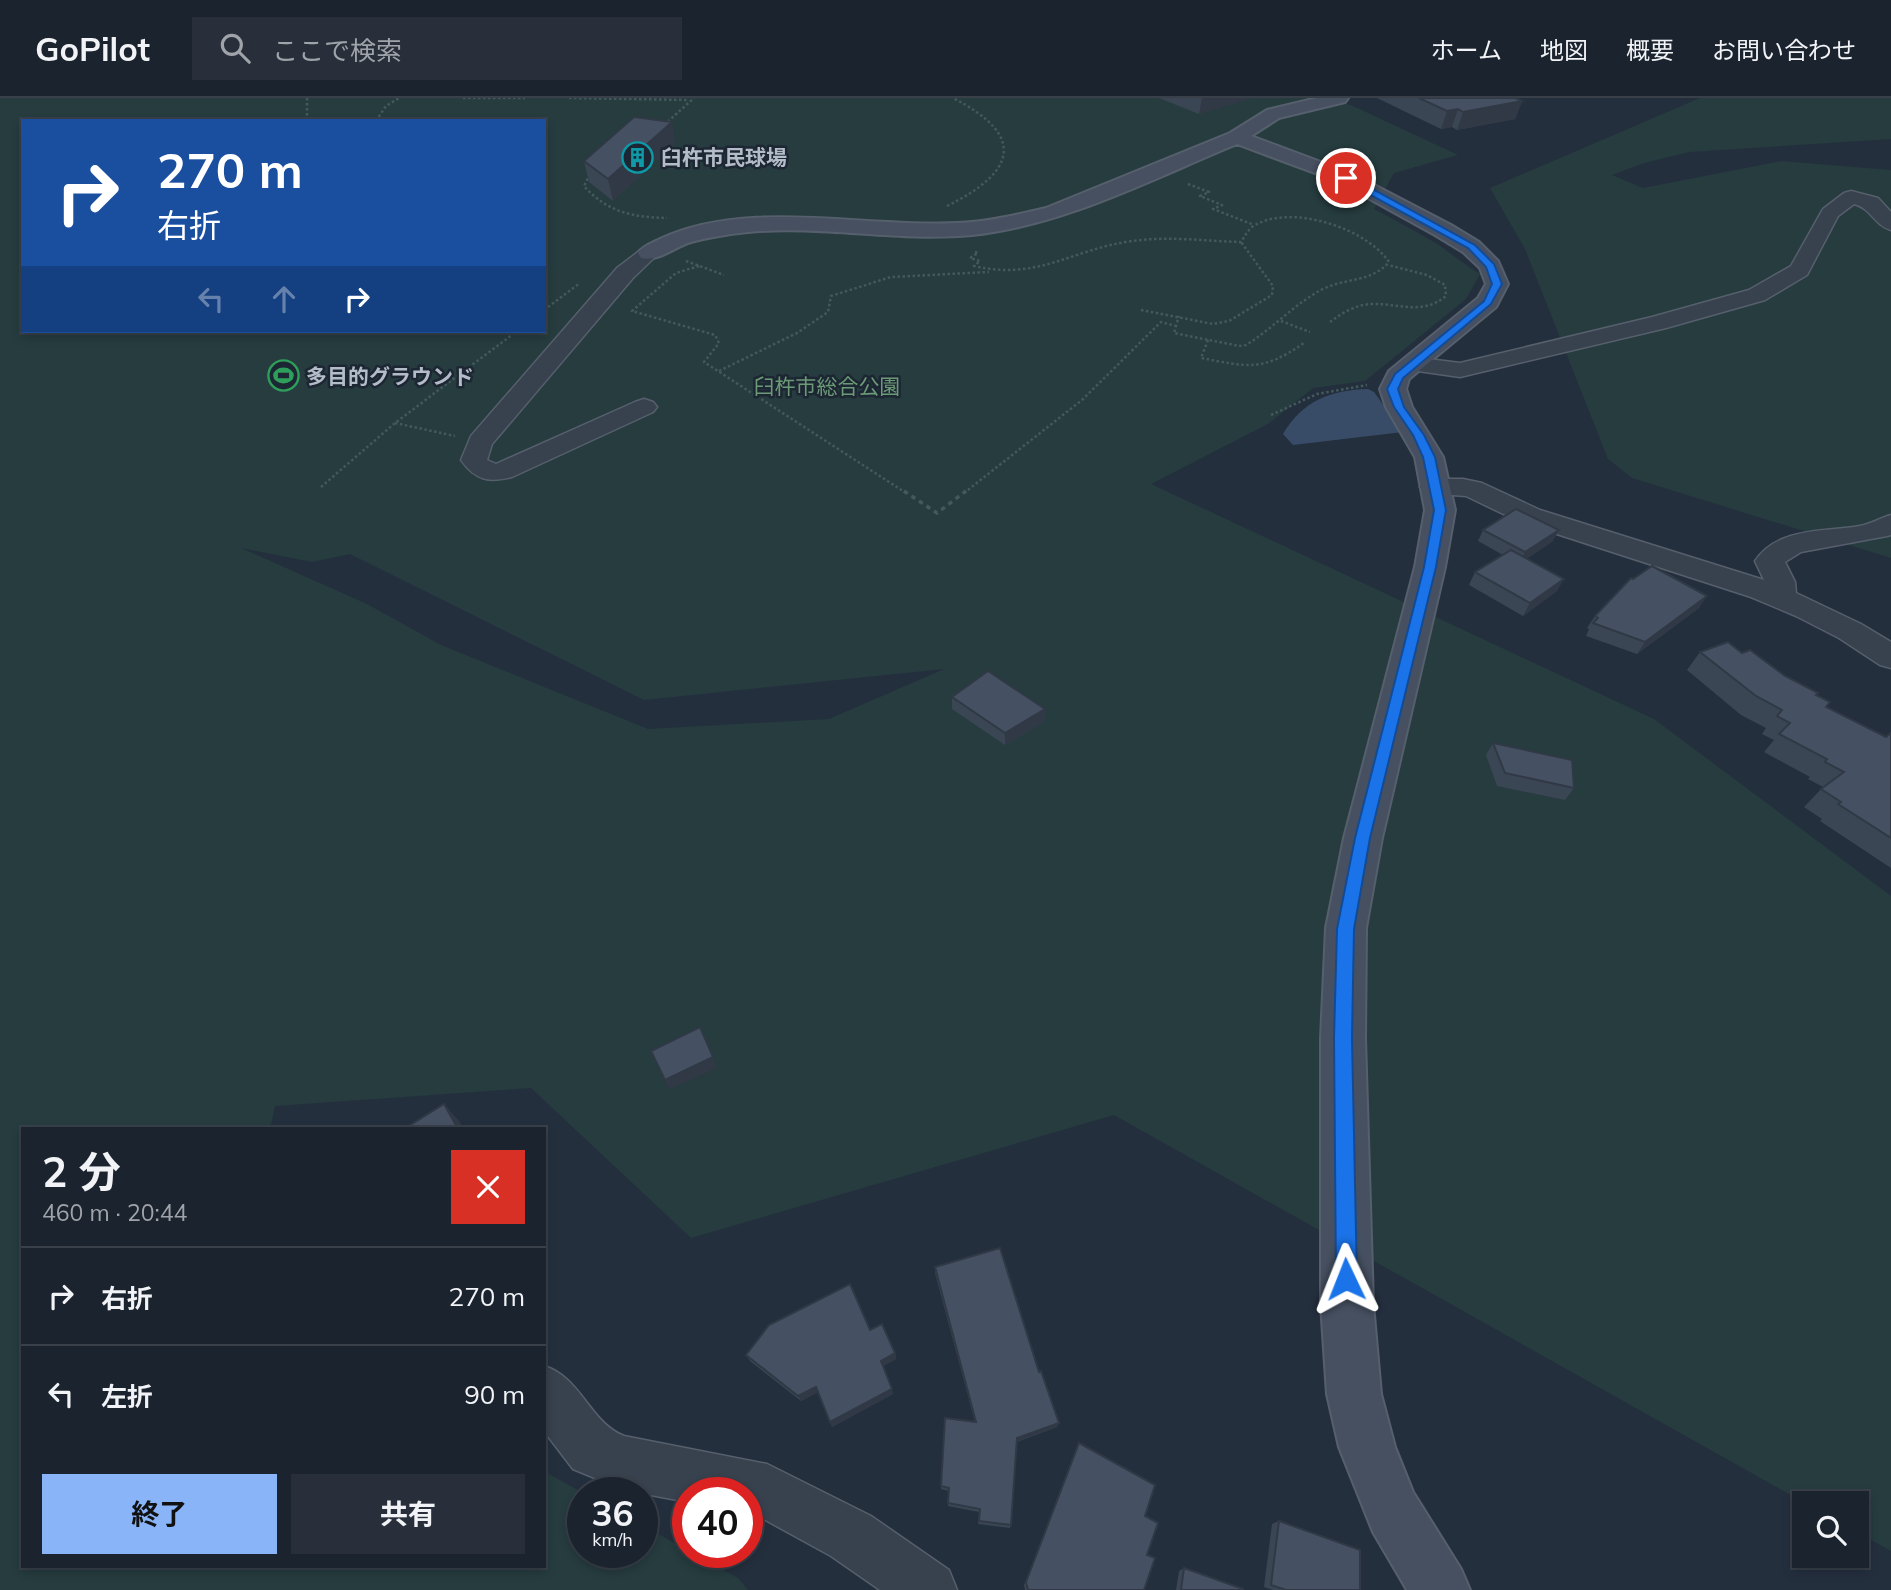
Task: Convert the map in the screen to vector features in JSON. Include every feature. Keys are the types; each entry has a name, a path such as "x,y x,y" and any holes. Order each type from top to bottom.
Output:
{"street":[{"path":"644,408 492,474 484,472 474,460 480,442 625,273 649,253 690,234 744,226 945,230 1000,225 1053,212 1237,137 1273,114 1329,99"},
{"path":"1237,137 1346,178 1471,247 1490,266 1497,284 1488,302 1398,376 1393,389 1399,407 1429,457 1440,510 1430,567 1363,838 1346,929 1343,1051 1347,1304 1354,1394 1367,1447 1393,1512 1440,1590"},
{"path":"1412,364 1460,370 1658,323 1757,295 1799,270 1830,213 1851,197 1871,202 1891,224"},
{"path":"1434,487 1473,489 1528,516 1641,548 1781,598 1844,628 1891,657"},
{"path":"1781,598 1780,582 1770,561 1774,554 1802,542 1856,537 1891,524"},
{"path":"546,1392 592,1450 624,1463 767,1491 851,1536 929,1590"}],"path":[{"path":"307,98 309,119"},
{"path":"377,119 386,106 399,98"},
{"path":"463,98 525,98"},
{"path":"569,98 690,101"},
{"path":"662,126 694,98"},
{"path":"941,208 960,201 985,184 1002,166 1004,158 1005,146 998,128 988,117 953,98"},
{"path":"591,173 584,186 613,212 623,216 676,218"},
{"path":"1185,177 1195,181 1187,184 1209,192 1200,196 1222,205 1213,209 1255,225 1285,218 1325,223 1377,244 1386,254 1388,265"},
{"path":"1241,242 1255,225"},
{"path":"718,372 797,333 828,312 831,296 891,277 1011,272 1065,262 1133,241 1241,242"},
{"path":"1141,310 1213,324 1229,321 1238,313 1272,295 1273,286 1241,242"},
{"path":"1179,316 1174,334 1246,345 1327,288 1372,276 1388,265 1436,278 1445,285 1446,296 1439,304 1421,309 1363,305 1352,308 1330,322"},
{"path":"699,266 676,273 632,311 715,335 719,343 704,362 937,513 1045,434 1127,360 1161,322 1176,326"},
{"path":"983,270 991,272"},
{"path":"546,308 585,278"},
{"path":"1280,321 1310,332"},
{"path":"321,487 395,423 514,333"},
{"path":"1208,340 1201,358 1252,367 1279,362 1304,343"},
{"path":"1271,415 1289,404 1321,392 1378,384"},
{"path":"395,423 480,442"}],"green space":[{"name":"臼杵市総合公園","path":"0,98 1319,98 1351,105 1458,155 1394,173 1374,209 1434,242 1480,274 1466,299 1365,381 1313,388 1268,424 1151,484 1654,719 1891,896 1891,1551 1869,1539 1869,1491 1792,1491 1792,1496 1114,1115 691,1238 531,1088 275,1106 270,1127 21,1127 21,1568 546,1568 546,1472 567,1484 567,1568 658,1568 658,1534 672,1542 672,1568 720,1568 738,1578 748,1590 0,1590","holes":["241,548 312,562 350,554 644,700 944,669 829,719 648,729 441,645 367,604"]},
{"path":"1700,98 1891,98 1891,139 1689,152 1644,163 1612,175 1643,188 1781,161 1891,170 1891,558 1632,478 1608,459 1525,249 1490,188"}],"water":[{"path":"1368,389 1374,392 1403,432 1293,445 1283,434 1299,413 1319,400 1342,392"}],"building":[{"path":"1419,98 1515,98 1522,101 1463,112 1458,109 1447,111"},
{"path":"634,117 672,122 608,179 584,161"},
{"path":"1516,509 1559,530 1525,552 1483,530"},
{"path":"1511,550 1564,579 1530,603 1475,572"},
{"path":"1652,566 1707,596 1645,642 1593,623 1598,618 1595,616 1631,578"},
{"path":"1728,642 1742,653 1750,650 1785,676 1818,693 1816,695 1830,702 1826,707 1886,737 1891,733 1891,838 1838,804 1841,802 1821,789 1844,772 1825,762 1827,759 1779,734 1790,723 1777,716 1782,710 1756,696 1700,652"},
{"path":"988,671 1045,709 1005,733 952,697"},
{"path":"1493,743 1572,760 1574,788 1505,773"},
{"path":"700,1027 713,1057 665,1080 651,1051"},
{"path":"444,1104 457,1127 407,1127"},
{"path":"1000,1248 1039,1372 1041,1371 1059,1423 1017,1438 1011,1525 979,1521 980,1509 948,1503 949,1488 941,1486 945,1418 976,1422 935,1267"},
{"path":"850,1284 870,1330 882,1324 895,1353 881,1361 892,1389 830,1422 816,1387 798,1396 746,1355 769,1325"},
{"path":"1079,1443 1155,1485 1145,1516 1158,1523 1147,1555 1155,1558 1144,1590 1028,1590 1026,1582"},
{"path":"1279,1521 1360,1550 1360,1590 1286,1590 1271,1585"},
{"path":"1184,1568 1243,1589 1243,1590 1181,1590"}],"place":[{"name":"臼杵市民球場","path":"638,157"},
{"name":"多目的グラウンド","path":"283,376"}],"route":[{"path":"1346,178 1471,247 1490,266 1497,284 1488,302 1398,376 1393,389 1399,407 1429,457 1440,510 1430,567 1363,838 1346,929 1343,1038 1346,1279"}]}
